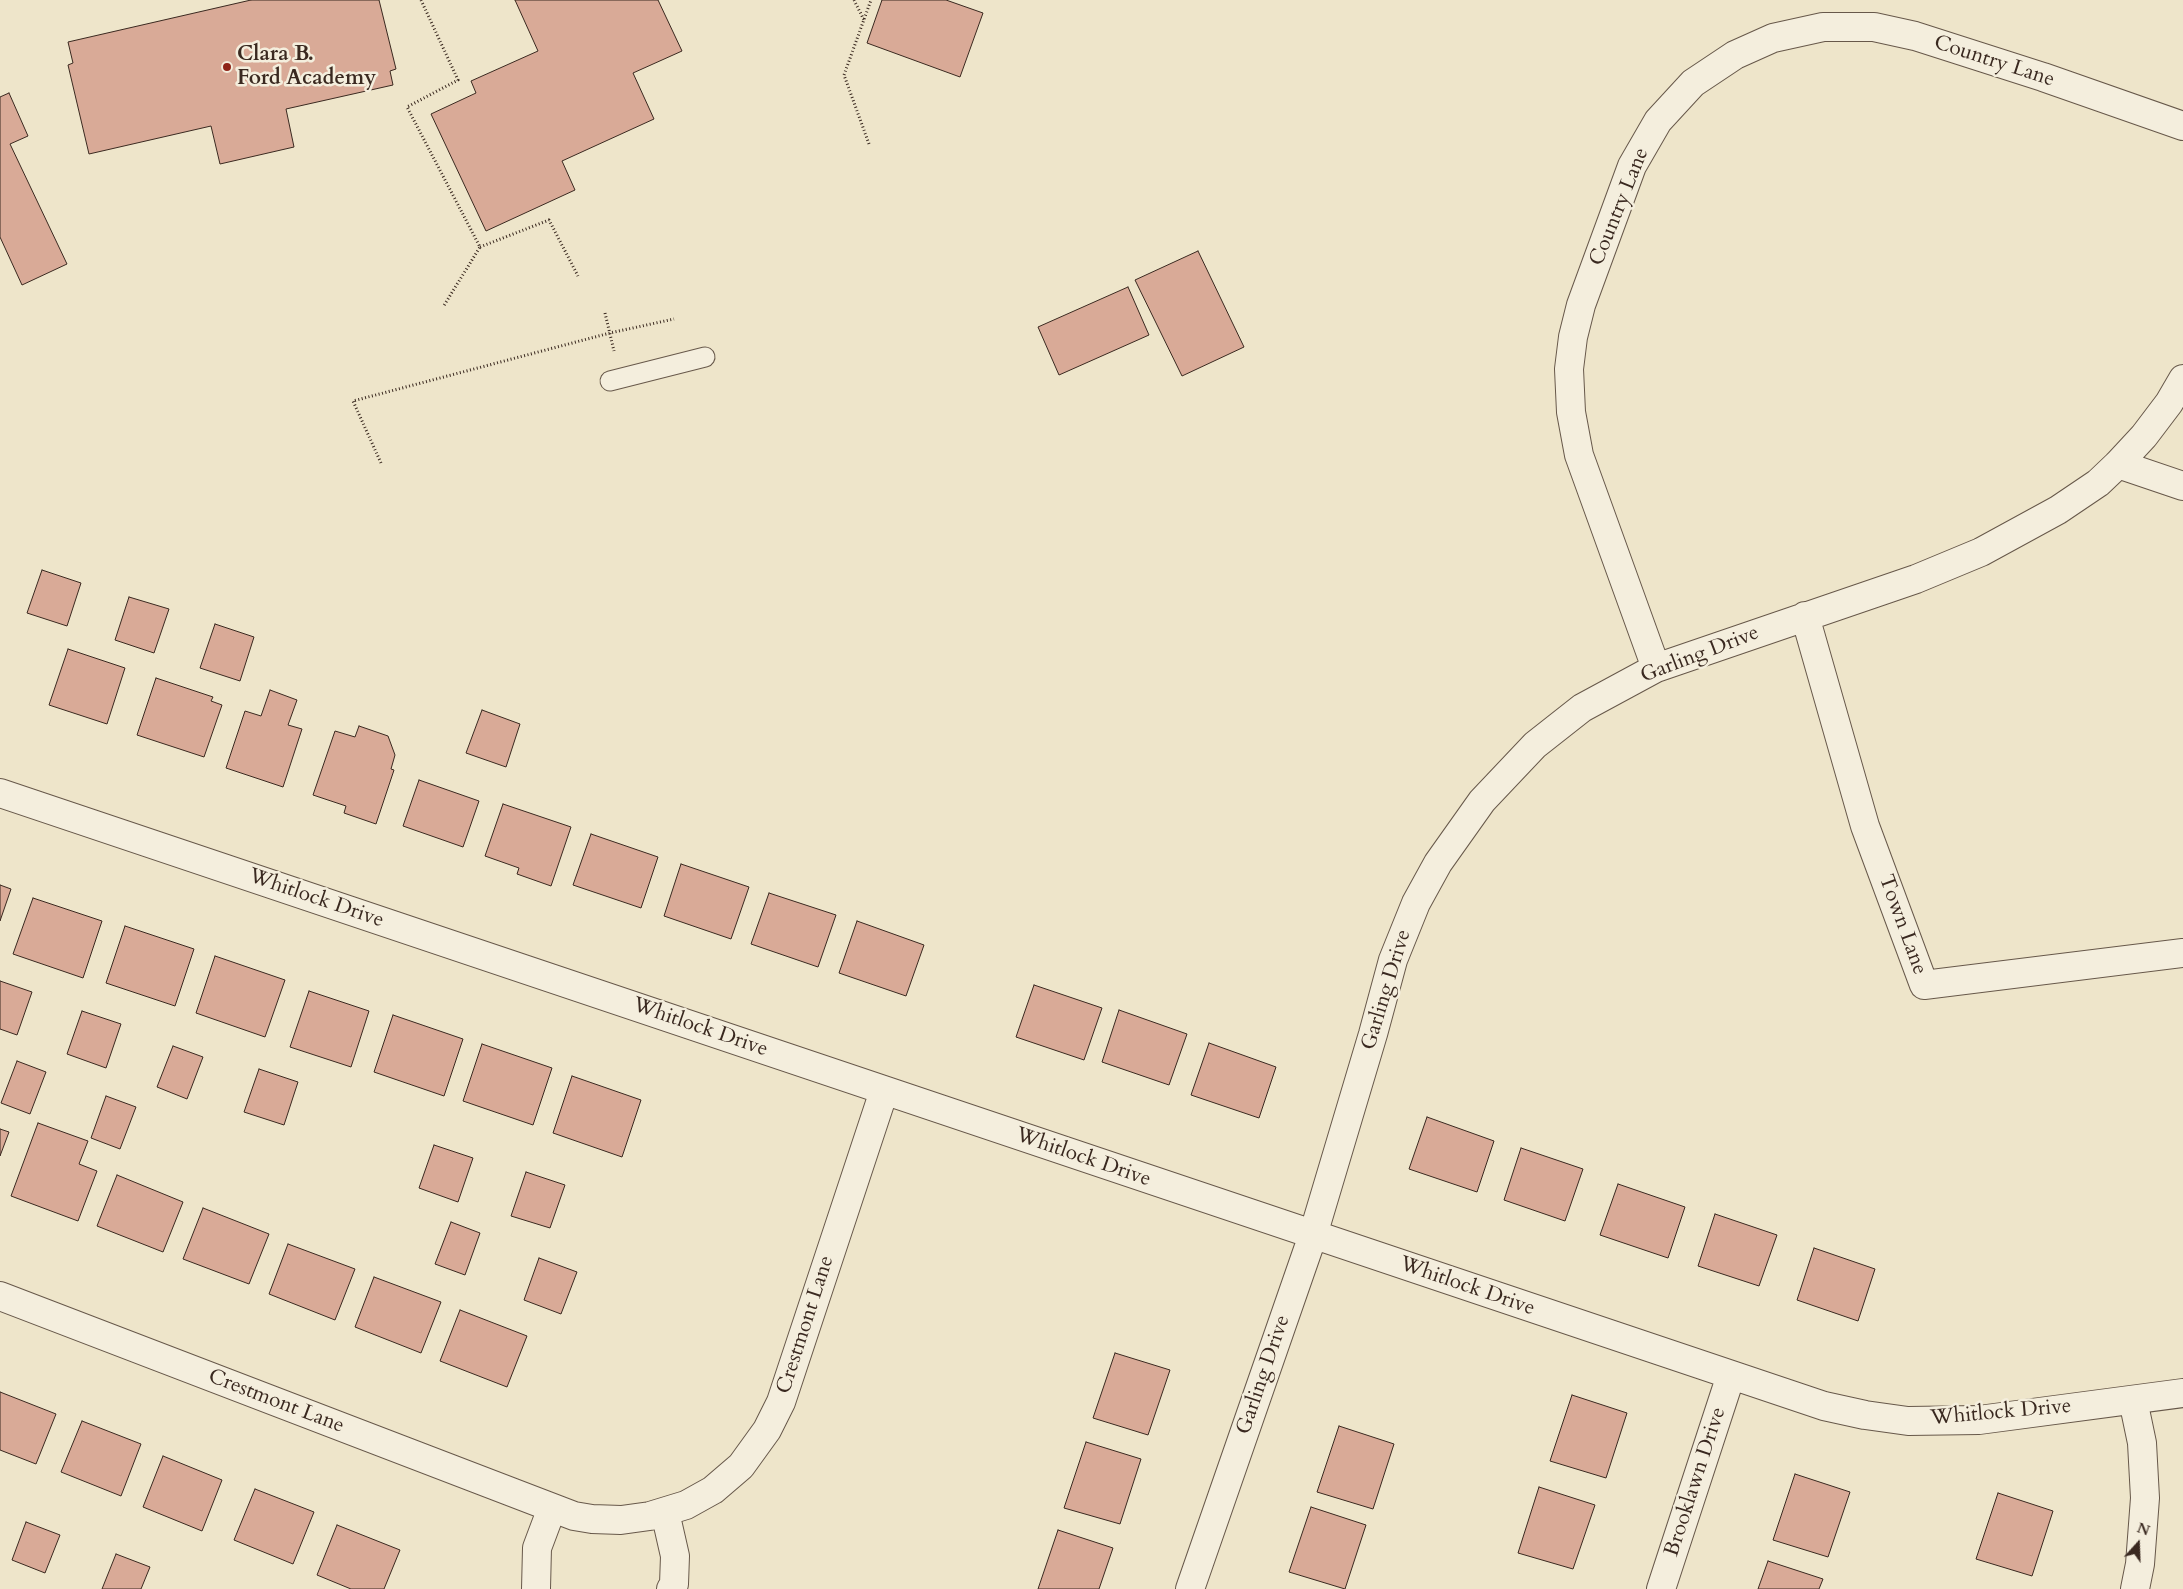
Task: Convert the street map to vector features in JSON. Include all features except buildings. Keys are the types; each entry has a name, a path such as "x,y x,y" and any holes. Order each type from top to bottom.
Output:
{"street":[{"name":"Country Lane","path":"1656,668 1579,455 1570,412 1569,369 1573,337 1581,305 1632,166 1658,122 1693,83 1735,55 1773,38 1823,27 1874,28 1915,36 2034,74 2183,126"},
{"name":"Garling Drive","path":"1190,1589 1313,1235 1393,960 1416,904 1438,863 1482,801 1535,745 1582,708 1656,668 1916,579 1981,552 2058,510 2098,483 2118,464 2159,416 2183,379"},
{"path":"2118,464 2183,486"},
{"name":"Town Lane","path":"1805,616 1865,826 1924,985 2183,953"},
{"name":"Whitlock Drive","path":"0,793 1824,1406 1865,1415 1908,1421 1979,1420 2183,1393"},
{"name":"Crestmont Lane","path":"0,1296 574,1516 621,1520 650,1516 686,1505 713,1490 741,1466 767,1430 781,1402 884,1090"},
{"name":"Brooklawn Drive","path":"1661,1589 1731,1376"},
{"path":"2133,1400 2142,1443 2145,1498 2141,1555 2135,1589"},
{"path":"536,1589 537,1548 552,1508"},
{"path":"665,1512 674,1556 674,1584 671,1589"}],"lane":[{"path":"610,381 705,357"}],"path":[{"path":"421,0 458,80 407,107 480,247"},
{"path":"854,0 864,20"},
{"path":"869,144 844,75 871,0"},
{"path":"443,307 480,247 549,220 578,276"},
{"path":"604,313 616,357"},
{"path":"381,463 353,401 610,333 674,319"}],"place":[{"name":"Clara B. Ford Academy","path":"227,67"}]}
